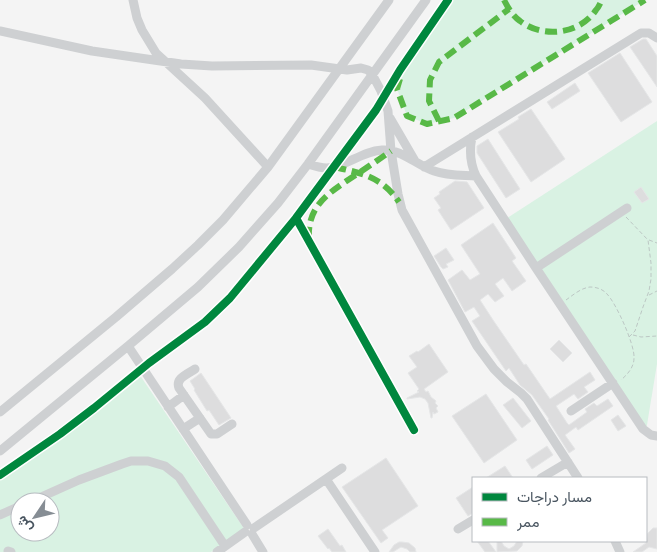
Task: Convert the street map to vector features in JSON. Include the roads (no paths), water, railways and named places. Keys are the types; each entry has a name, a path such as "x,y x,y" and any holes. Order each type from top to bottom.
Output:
{"lane":[{"path":"133,0 142,30 156,52 205,98 268,167"},
{"path":"0,451 128,346 226,261 265,218 308,164 426,0"},
{"path":"0,412 116,317 185,257 222,220 268,167 387,1"},
{"path":"0,31 92,51 204,66 311,65 347,70 365,68 372,74 384,98 389,117 391,151 402,210 476,346 494,369 527,399 577,477"},
{"path":"424,167 641,33 649,33 657,38"},
{"path":"389,117 415,161"},
{"path":"472,137 470,153 476,176 643,429 651,435 657,436"},
{"path":"308,164 323,168 334,167 368,152 384,150 400,153 424,167 441,173 476,176"},
{"path":"536,268 624,210"},
{"path":"128,346 263,552"},
{"path":"195,369 178,382 178,386 184,395 213,435 232,424"},
{"path":"571,411 613,383"},
{"path":"168,406 184,395"},
{"path":"183,429 200,418"},
{"path":"52,492 131,461 148,461 165,466 179,477 225,546"},
{"path":"543,477 568,462"},
{"path":"217,552 342,468"},
{"path":"326,479 374,552"},
{"path":"458,530 472,521"}]}
